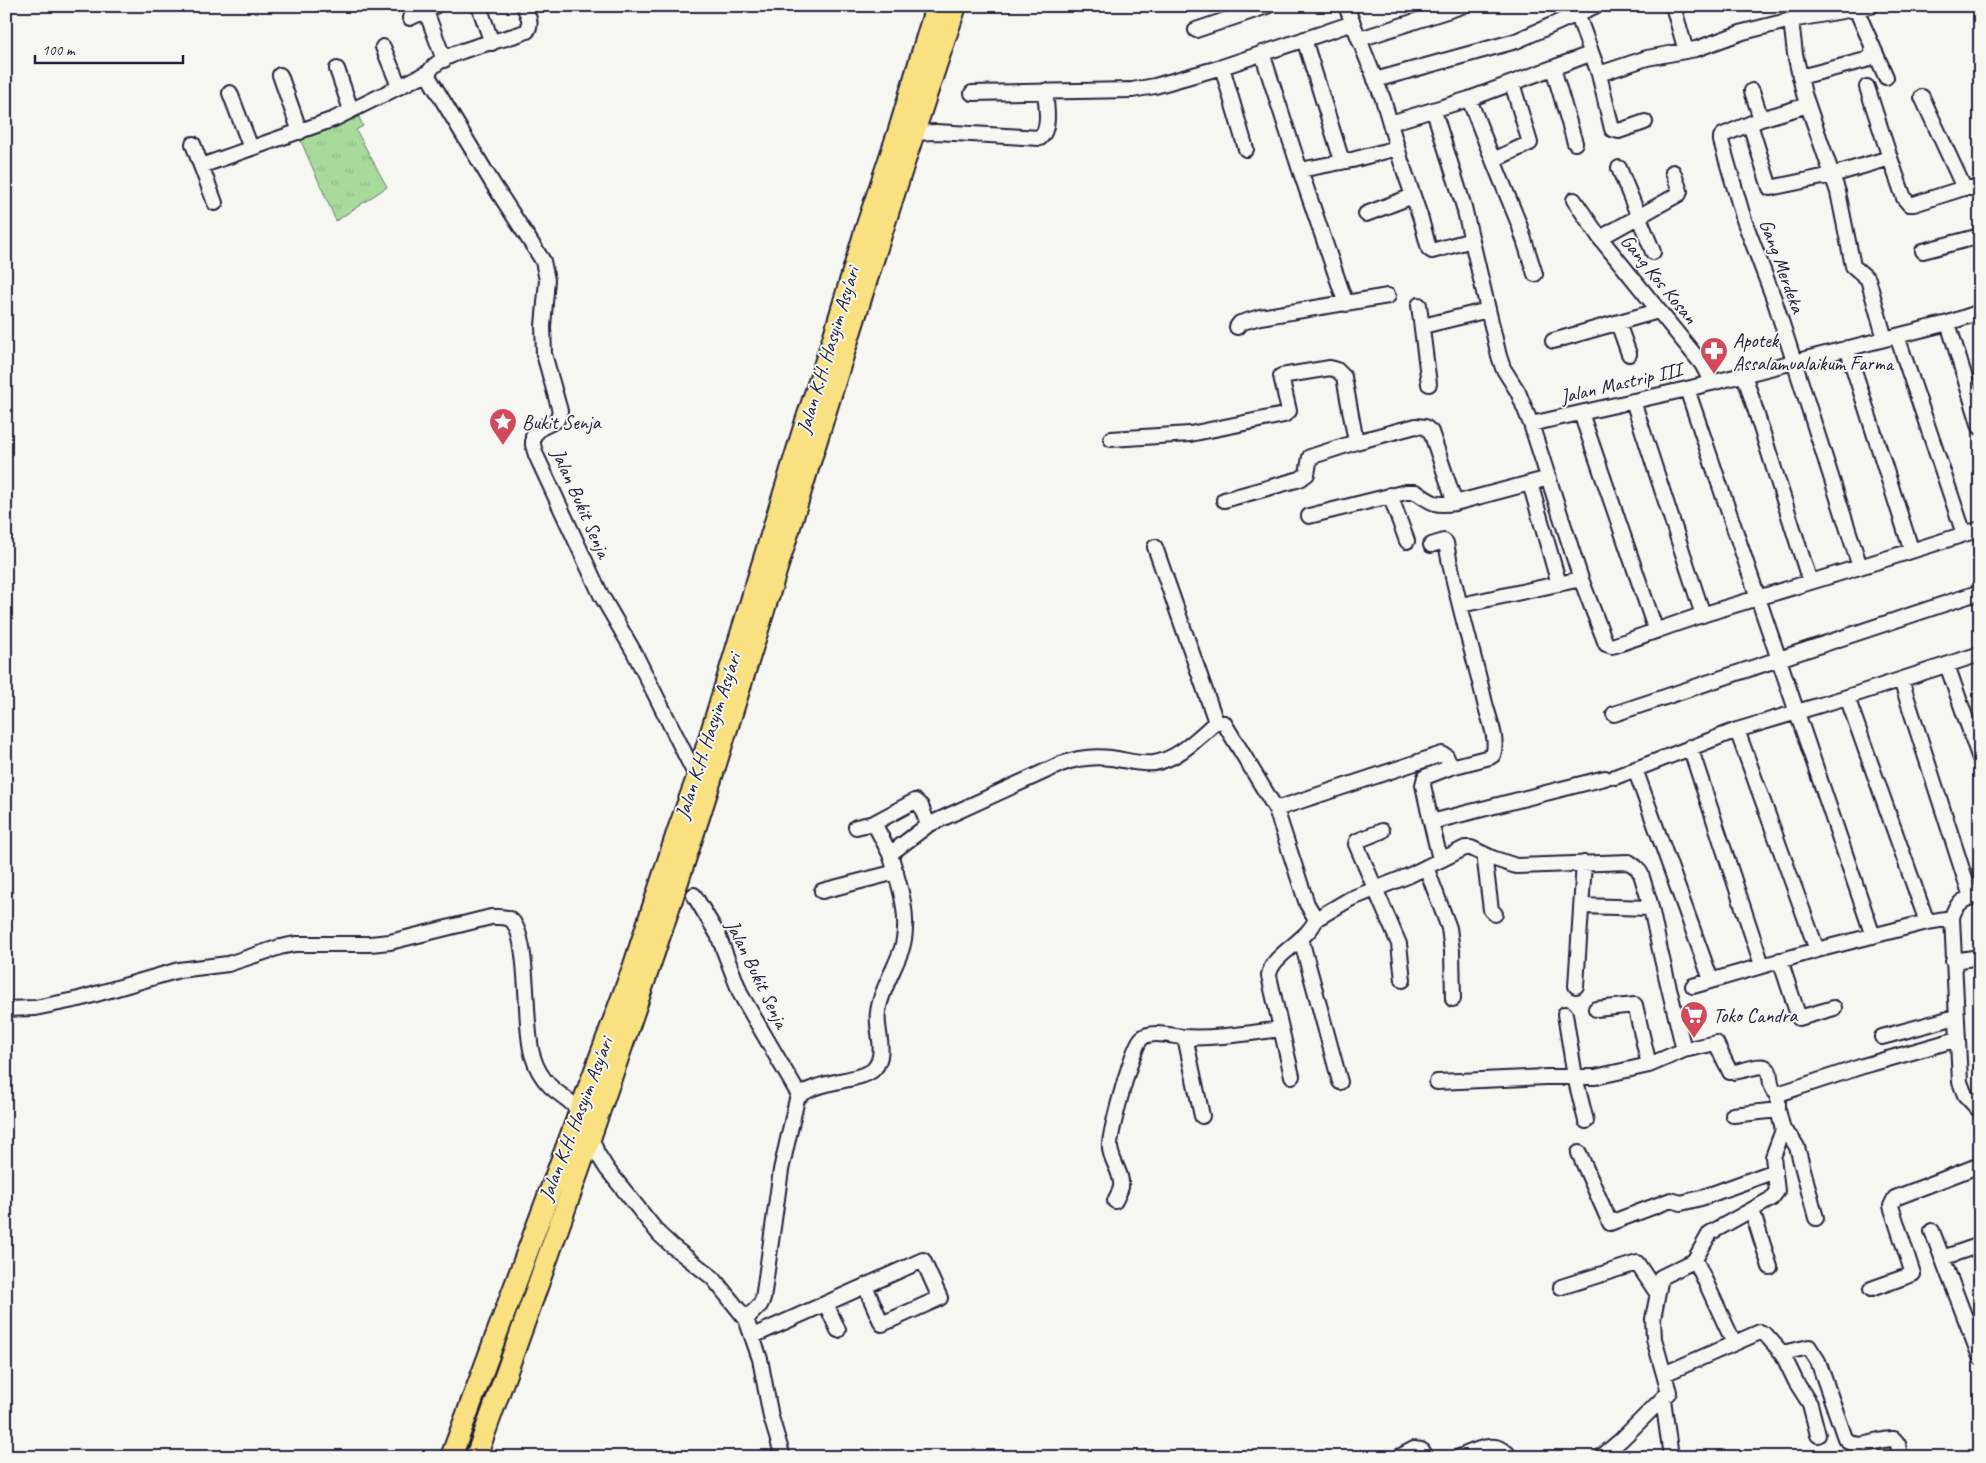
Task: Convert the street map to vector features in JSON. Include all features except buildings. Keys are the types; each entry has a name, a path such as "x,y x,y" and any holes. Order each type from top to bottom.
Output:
{"highway":[{"name":"Jalan K.H. Hasyim Asy'ari","path":"450,1457 633,968 697,778 805,424 865,231 899,130 936,6"},
{"name":"Jalan K.H. Hasyim Asy'ari","path":"476,1457 592,1136 706,793 913,133 956,6"},
{"path":"480,1377 484,1387 489,1386 520,1299 525,1292 538,1284"},
{"path":"464,1457 485,1400 490,1399 492,1401 492,1412"}],"street":[{"path":"479,6 492,42"},
{"path":"201,166 300,132 352,110 429,72 444,60 470,49 527,31 529,20 524,6"},
{"path":"1196,30 1266,6"},
{"path":"1346,6 1390,123 1429,249 1432,251 1472,240"},
{"path":"1360,39 1462,6"},
{"path":"1375,80 1516,41 1595,6"},
{"path":"1673,6 1686,51"},
{"path":"1599,74 1647,58 1686,51 1743,32 1791,20 1871,6"},
{"path":"410,18 430,8 444,60"},
{"path":"1856,9 1872,50 1886,78"},
{"path":"1577,13 1590,54 1599,74 1612,129 1619,131 1645,122"},
{"path":"1791,20 1800,77 1841,202 1853,266 1868,279 1964,534"},
{"path":"972,93 1132,90 1155,86 1222,67 1353,22"},
{"path":"1304,40 1342,161"},
{"path":"383,47 399,86"},
{"path":"1800,77 1869,58 1873,55 1872,50"},
{"path":"1262,53 1346,304"},
{"path":"1390,123 1469,98 1590,54"},
{"path":"1222,67 1246,149"},
{"path":"1553,68 1576,143"},
{"path":"337,69 352,110"},
{"name":"Jalan Bukit Senja","path":"429,72 430,82 492,184 543,261 547,280 543,326 544,354 560,411 557,420 541,428 533,436 535,450 601,595 634,652 697,778"},
{"path":"280,75 300,132"},
{"path":"1494,160 1528,145 1530,142 1512,83"},
{"path":"1867,87 1904,198 1909,204 1964,188 1980,188"},
{"path":"913,133 936,132 1040,138 1045,134 1045,91"},
{"path":"1752,91 1756,121 1770,188 1832,175 1890,158"},
{"path":"230,93 251,148"},
{"path":"1922,97 1964,188"},
{"path":"1469,98 1519,224 1535,274"},
{"path":"1756,121 1808,105"},
{"path":"1434,110 1464,207 1503,368 1518,392 1531,424 1581,579 1604,640 1609,646 1703,614 1860,567 1980,528"},
{"name":"Gang Merdeka","path":"1756,121 1721,137 1744,220 1774,299 1860,567"},
{"path":"193,144 215,203"},
{"path":"1300,170 1352,160 1398,148"},
{"path":"1619,168 1653,252"},
{"path":"1600,238 1679,194 1680,190 1673,172"},
{"path":"1366,214 1413,196"},
{"name":"Gang Kos Kosan","path":"1574,200 1600,238 1702,364 1712,382"},
{"path":"1923,251 1980,236"},
{"path":"1238,327 1240,323 1260,317 1388,296"},
{"path":"1419,305 1429,384"},
{"path":"1423,326 1488,310"},
{"path":"1553,342 1658,311"},
{"name":"Jalan Mastrip III","path":"1531,424 1687,389 1948,323 1980,312"},
{"path":"1618,323 1629,354"},
{"path":"1948,323 1980,428"},
{"path":"1847,348 1912,549"},
{"path":"1111,438 1190,434 1284,415 1289,411 1281,376 1330,368 1338,370 1344,377 1356,442"},
{"path":"1744,374 1810,582"},
{"path":"1687,389 1873,936"},
{"path":"1633,401 1703,614"},
{"path":"1581,413 1656,631"},
{"path":"1224,500 1300,479 1308,474 1310,457 1416,426 1425,427 1431,432 1455,503"},
{"path":"1309,516 1390,496 1416,492 1439,506 1549,478"},
{"path":"1530,483 1559,584"},
{"path":"1390,496 1407,540"},
{"path":"1431,545 1444,541 1446,543 1481,683 1495,750 1494,755 1490,757 1451,767 1429,775 1422,781 1440,859"},
{"path":"1154,547 1216,722"},
{"path":"1460,605 1581,579"},
{"path":"1614,714 1980,592"},
{"path":"1431,822 1610,777 1737,730 1980,654"},
{"path":"1947,665 1980,759"},
{"path":"1901,680 1975,896 1956,906 1952,918 1956,1016 1962,1091 1980,1111"},
{"path":"1847,697 1927,922"},
{"path":"890,854 928,825 1003,789 1024,782 1072,760 1110,758 1138,763 1160,761 1179,752 1216,722 1221,722 1224,723 1276,809 1307,904 1316,920"},
{"path":"1737,730 1816,950"},
{"path":"1690,747 1762,965"},
{"path":"1276,809 1442,754 1446,756 1451,767"},
{"path":"1635,769 1711,980"},
{"path":"856,827 874,823 917,801 921,806 928,825"},
{"path":"746,1319 760,1305 763,1299 781,1170 799,1095 825,1084 867,1073 875,1068 878,1061 880,1041 877,1014 902,947 905,931 900,886 896,872 890,854 874,823"},
{"path":"1382,831 1356,842 1399,944 1402,980"},
{"path":"1292,1076 1269,976 1270,970 1309,933 1316,920 1335,907 1408,876 1468,847 1516,866 1628,862 1632,864 1641,874 1651,908 1684,1050"},
{"path":"1484,854 1491,910 1496,914"},
{"path":"1576,986 1584,864"},
{"path":"1426,867 1449,928 1452,951 1453,999"},
{"path":"822,891 896,872"},
{"name":"Jalan Bukit Senja","path":"694,895 718,935 741,995 799,1095"},
{"path":"1581,906 1651,908"},
{"path":"6,1009 35,1008 79,999 179,970 228,964 295,944 370,944 390,942 491,917 502,916 509,919 519,933 527,990 528,1034 532,1055 538,1069 549,1085 579,1111"},
{"path":"1692,986 1816,950 1927,922 1952,918"},
{"path":"1301,939 1340,1082"},
{"path":"1953,961 1980,958"},
{"path":"1780,960 1799,1018 1834,1008"},
{"path":"1596,1009 1635,1005 1648,1065"},
{"path":"1565,1014 1575,1078 1586,1121"},
{"path":"1882,1037 1956,1016"},
{"path":"1115,1201 1121,1184 1109,1146 1129,1068 1138,1043 1146,1035 1153,1034 1185,1037 1215,1036 1281,1029"},
{"path":"1185,1037 1202,1116"},
{"path":"1778,1094 1863,1066 1958,1039"},
{"path":"1437,1082 1546,1077 1595,1077 1648,1065 1684,1050 1716,1043 1730,1072 1760,1067 1765,1068 1769,1071 1772,1090 1778,1094"},
{"path":"1778,1094 1778,1110 1783,1130 1797,1147 1816,1218"},
{"path":"1733,1115 1778,1110"},
{"path":"1603,1456 1663,1399 1670,1389 1654,1339 1653,1319 1661,1277 1690,1264 1696,1259 1705,1239 1710,1233 1775,1195 1777,1191 1773,1157 1783,1130"},
{"path":"592,1136 597,1154 607,1169 659,1234 713,1278 746,1319 760,1359 771,1417 783,1457"},
{"path":"1580,1153 1610,1223 1671,1200 1682,1203 1701,1198 1775,1171"},
{"path":"1871,1289 1913,1274 1891,1206 1892,1201 1895,1198 1980,1165"},
{"path":"1752,1210 1770,1267"},
{"path":"1932,1231 1980,1357"},
{"path":"1942,1258 1980,1245"},
{"path":"1696,1259 1734,1343"},
{"path":"752,1336 923,1260 940,1298 882,1324 865,1286"},
{"path":"1561,1287 1637,1263 1657,1293"},
{"path":"826,1304 838,1330"},
{"path":"1664,1374 1760,1332 1766,1335 1782,1353 1796,1382 1810,1404 1818,1435"},
{"path":"1782,1353 1806,1346 1813,1352 1848,1442 1857,1446 1894,1439 1898,1444 1900,1457"},
{"path":"1663,1399 1671,1457"},
{"path":"1459,1457 1485,1447 1498,1447 1506,1451 1510,1457"},
{"path":"1399,1457 1414,1449 1421,1450 1425,1457"}],"green space":[{"path":"357,113 363,126 356,130 387,187 336,221 300,139"}],"place":[{"name":"Apotek Assalamualaikum Farma","path":"1714,375"},
{"name":"Bukit Senja","path":"503,446"},
{"name":"Toko Candra","path":"1694,1039"}]}
